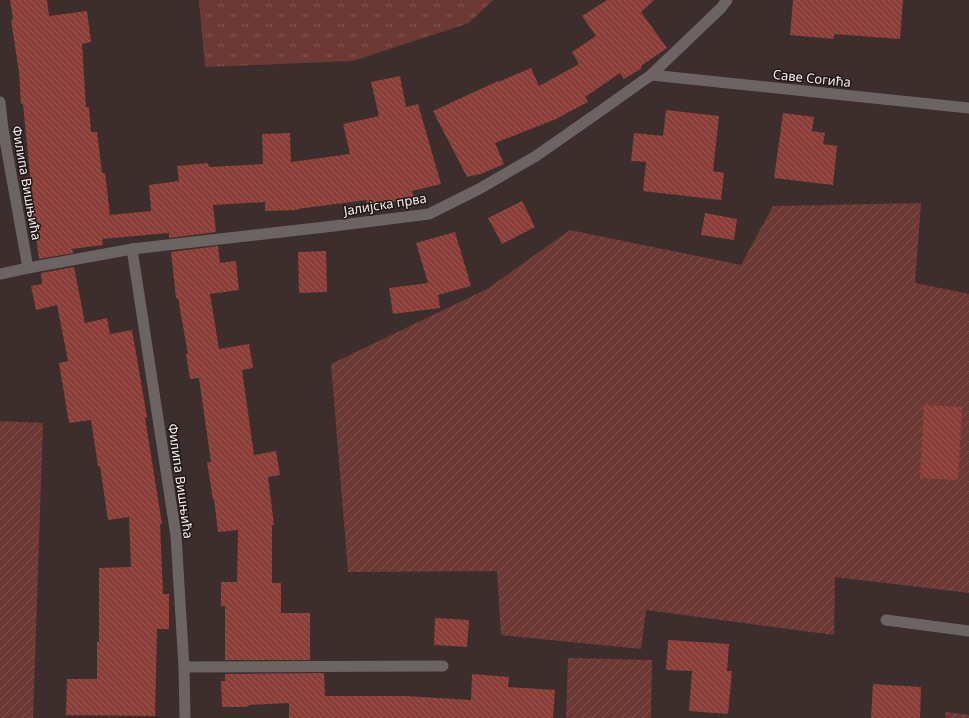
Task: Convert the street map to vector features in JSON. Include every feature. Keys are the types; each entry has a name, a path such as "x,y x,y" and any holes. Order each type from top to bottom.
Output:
{"street":[{"name":"Јалијска прва","path":"0,274 132,249 430,214 479,189 536,156 651,75 721,8 727,0"},
{"name":"Саве Согића","path":"651,75 969,108"},
{"name":"Филипа Вишњића","path":"0,102 3,128 28,268"},
{"name":"Филипа Вишњића","path":"132,249 176,536 184,667 185,718"},
{"path":"886,620 969,631"},
{"path":"184,667 443,666"}],"green space":[{"path":"199,0 493,0 469,23 353,61 205,67"},
{"path":"921,203 915,283 969,294 969,593 835,577 834,635 646,610 641,649 501,635 497,571 348,572 331,364 487,289 570,230 741,265 773,206"},
{"path":"0,421 43,423 33,718 0,718"},
{"path":"568,658 652,660 651,718 566,718"},
{"path":"946,712 969,715 969,718 945,718"}],"building":[{"path":"10,0 47,0 49,16 87,11 91,42 82,44 86,107 89,107 91,132 97,132 102,173 105,173 110,215 151,211 149,185 179,181 177,166 208,163 209,167 263,164 262,134 290,133 291,162 350,154 343,124 379,116 371,82 400,76 406,107 418,104 441,184 412,191 414,197 368,208 366,200 298,210 265,211 265,202 213,205 216,232 169,238 169,233 102,239 103,245 72,249 73,253 39,259 33,214 23,104 21,104 19,72 11,20 13,20"},
{"path":"607,0 654,0 641,12 667,48 641,66 642,68 624,79 620,73 585,97 588,102 556,119 495,143 504,164 481,174 467,177 433,111 498,81 531,68 539,86 579,64 572,52 596,36 582,16"},
{"path":"793,0 903,0 900,39 834,34 834,39 790,35"},
{"path":"666,110 719,116 713,171 724,173 721,200 643,191 646,162 631,161 634,133 663,136"},
{"path":"783,113 814,117 812,131 825,133 823,144 837,146 833,185 774,178"},
{"path":"522,201 535,227 502,244 488,218"},
{"path":"705,213 737,219 734,240 701,235"},
{"path":"455,232 471,286 438,295 440,308 393,314 389,288 428,283 416,243"},
{"path":"218,246 220,263 236,261 239,290 210,294 219,349 249,344 253,368 242,370 254,455 276,451 280,475 268,477 274,525 272,525 272,583 281,583 281,613 310,613 310,660 225,660 225,606 221,606 221,582 237,582 238,530 218,532 207,462 211,462 199,378 190,379 186,354 188,354 178,298 176,298 171,252"},
{"path":"326,251 327,292 299,293 298,252"},
{"path":"74,267 85,323 107,318 110,334 132,330 147,417 145,418 162,524 160,524 163,594 169,594 169,629 157,629 155,716 66,715 67,679 97,679 97,642 99,642 99,568 131,567 129,517 108,520 91,420 69,423 59,363 68,361 57,305 36,310 31,286 42,284 41,273"},
{"path":"924,405 962,407 958,480 920,478"},
{"path":"435,618 469,620 467,647 434,645"},
{"path":"668,640 729,644 727,671 732,671 728,714 689,711 692,671 666,670"},
{"path":"324,673 325,696 406,696 471,700 472,674 509,677 508,687 555,690 553,718 289,718 289,703 248,705 248,707 222,707 221,681 225,681 225,674"},
{"path":"873,684 921,687 920,718 871,718"}]}
